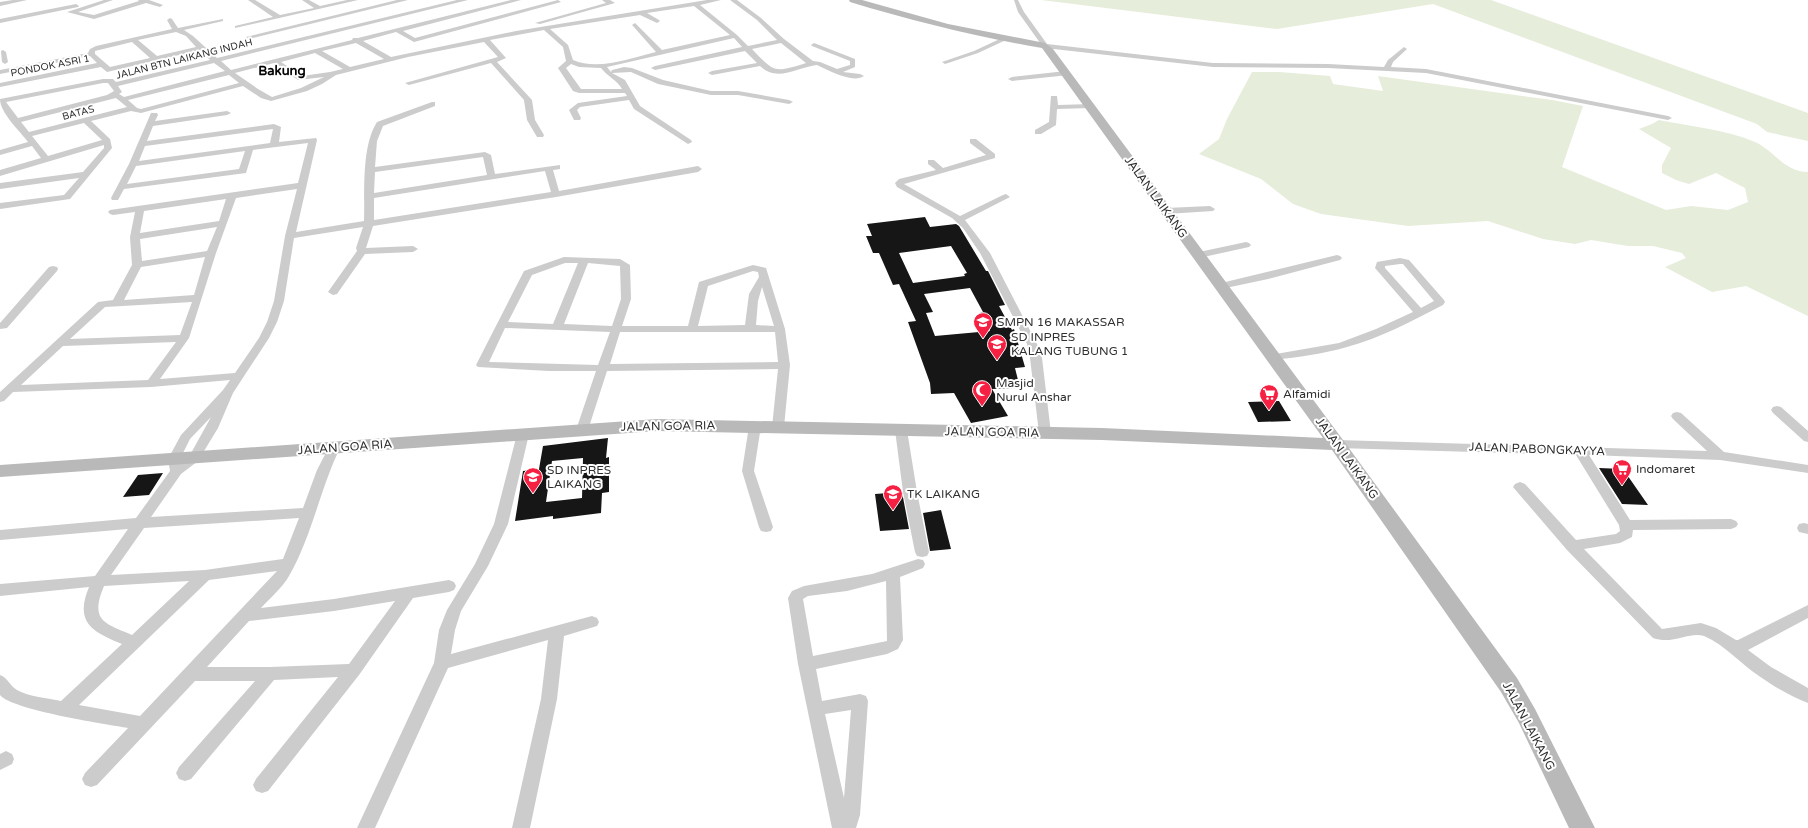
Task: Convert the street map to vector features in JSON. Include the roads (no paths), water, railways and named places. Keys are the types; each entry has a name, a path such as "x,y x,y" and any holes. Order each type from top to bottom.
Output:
{"main road":[{"path":"853,0 942,26 1045,46"},
{"name":"JALAN LAIKANG","path":"1045,46 1337,444 1509,685 1527,716 1582,828"},
{"name":"JALAN GOA RIA","path":"0,471 175,465 194,458 657,425 1169,436 1337,444"}],"street":[{"path":"0,4 24,0"},
{"path":"110,0 70,12 94,17 143,1 160,5"},
{"path":"251,0 278,17"},
{"path":"305,0 319,8"},
{"path":"91,54 94,48 176,30 278,17 355,0"},
{"path":"358,0 372,8 384,19"},
{"path":"249,37 405,0"},
{"name":"JALAN BTN LAIKANG INDAH","path":"16,121 110,97 118,92 114,85 464,0"},
{"path":"123,99 518,0"},
{"path":"605,0 657,21"},
{"path":"502,27 513,32 546,29 636,13 674,3 694,3 718,0"},
{"path":"733,0 759,19 781,40 811,63"},
{"path":"414,40 489,21 555,1 565,6"},
{"path":"1016,1 1021,12 1045,46 1213,65 1387,68 1446,74 1668,118"},
{"path":"346,2 384,19"},
{"path":"694,3 735,36 767,69 782,72 811,63 821,64 844,75 860,76"},
{"path":"449,4 496,24"},
{"path":"0,20 76,6"},
{"path":"275,61 301,78 334,73 390,59 485,39 579,12 617,6"},
{"path":"572,8 579,12"},
{"path":"213,12 265,48"},
{"path":"170,20 176,30 184,32 231,72 271,99 305,90 325,80 334,73"},
{"path":"636,25 661,53"},
{"path":"546,29 566,46 570,61"},
{"path":"340,30 390,59"},
{"path":"397,30 432,50"},
{"path":"605,69 661,53 735,36"},
{"path":"409,84 503,58 485,39"},
{"path":"945,62 976,52 1004,39"},
{"path":"133,40 156,59"},
{"path":"655,68 781,40"},
{"path":"814,45 853,60 853,66 837,72"},
{"name":"PONDOK ASRI 1","path":"0,85 156,59 201,48"},
{"path":"1387,68 1390,61 1404,49"},
{"path":"317,51 348,69"},
{"path":"3,52 6,62"},
{"path":"91,54 106,67 102,73 103,81"},
{"path":"0,72 91,54"},
{"path":"570,61 579,65 605,69 628,69 657,81 711,93 738,93 789,102"},
{"path":"570,61 562,68 576,89 584,92 629,94"},
{"path":"493,62 528,100 531,120 540,135"},
{"path":"712,73 762,64"},
{"path":"605,69 622,82 641,110 688,142"},
{"path":"1012,79 1066,74"},
{"path":"46,160 28,135 10,115 1,101 103,81 110,82 114,85"},
{"name":"BATAS","path":"28,135 132,108 135,110 144,110 246,83"},
{"path":"577,118 573,110 578,105 629,94"},
{"path":"110,97 117,96 123,99 132,108"},
{"path":"1038,132 1053,123 1054,98"},
{"path":"333,292 362,251 361,248 369,223 371,170 377,127 389,120 432,104"},
{"path":"1054,107 1090,106"},
{"path":"142,144 201,126 227,113"},
{"path":"0,118 10,115"},
{"path":"115,198 133,164 154,115"},
{"path":"0,206 68,197 108,148 107,141 86,120"},
{"path":"150,124 274,126 277,127 274,145"},
{"path":"133,164 312,140 303,185 290,236 279,301 272,322 264,338 237,376 227,394 212,428 194,458"},
{"path":"0,173 95,146 107,141"},
{"path":"973,141 992,156 899,183 900,186 960,219 984,253 1031,339 1036,358 1045,433"},
{"path":"0,152 34,143"},
{"path":"240,180 250,148"},
{"path":"371,170 486,154 492,178"},
{"path":"932,162 942,171"},
{"path":"369,196 557,167"},
{"path":"548,169 556,194"},
{"path":"290,236 556,194 698,169"},
{"path":"122,187 242,171"},
{"path":"0,186 87,174"},
{"path":"113,212 303,185"},
{"path":"151,383 184,338 198,298 211,253 232,196"},
{"path":"960,219 1006,197"},
{"path":"117,302 137,265 135,237 140,208"},
{"path":"1166,211 1210,209"},
{"path":"135,237 223,223"},
{"path":"1199,256 1246,245"},
{"path":"362,251 413,249"},
{"path":"137,265 211,253"},
{"path":"1222,286 1337,258"},
{"path":"582,430 602,368 626,299 625,265 620,262 564,260 528,274 482,365 549,368 602,368 784,365"},
{"path":"557,327 584,260"},
{"path":"1274,358 1344,344 1384,329 1438,304 1439,299 1406,262 1400,261 1380,264 1380,268 1420,312"},
{"path":"692,330 703,284 753,268 762,270 780,329 784,365 778,427"},
{"path":"1,327 53,269"},
{"path":"750,328 754,294 757,285 764,278"},
{"path":"0,398 61,343 99,306 105,303 117,302 198,298"},
{"path":"501,325 616,329 780,329"},
{"path":"61,343 184,338"},
{"path":"10,389 151,383 237,376"},
{"path":"134,642 102,629 93,622 89,610 92,596 99,581 139,523 175,465 191,430 227,394"},
{"path":"1776,410 1808,438"},
{"path":"1677,416 1720,456"},
{"path":"755,426 748,471 766,527"},
{"path":"841,828 806,664 795,598 801,592 842,586 893,573 920,558 901,430"},
{"path":"366,828 442,663 447,630 454,610 481,566 501,524 523,434"},
{"name":"JALAN PABONGKAYYA","path":"1337,444 1580,452 1636,452 1720,456 1808,469"},
{"path":"91,779 274,586 288,564 323,470 334,448"},
{"path":"1572,546 1620,538 1627,534 1626,525 1580,452"},
{"path":"1520,487 1572,546 1658,634 1666,636 1696,629 1702,630 1734,647 1765,672 1808,696"},
{"path":"0,535 139,523 307,513"},
{"path":"1626,525 1731,524"},
{"path":"0,590 99,581 205,575 288,564"},
{"path":"806,664 887,648 893,645 895,640 893,573"},
{"path":"64,709 205,575"},
{"path":"244,616 334,605 449,586"},
{"path":"262,785 353,670 409,592"},
{"path":"1734,647 1741,646 1808,610"},
{"path":"442,663 592,622"},
{"path":"521,828 549,699 558,632"},
{"path":"191,674 270,674 353,670"},
{"path":"185,774 270,674"},
{"path":"0,682 7,692 15,698 143,724"},
{"path":"816,709 860,702 851,815 847,828"}],"place":[{"name":"SMPN 16 MAKASSAR","path":"983,339"},
{"name":"SD INPRES KALANG TUBUNG 1","path":"997,361"},
{"name":"Masjid Nurul Anshar","path":"982,407"},
{"name":"Alfamidi","path":"1269,411"},
{"name":"Indomaret","path":"1622,486"},
{"name":"SD INPRES LAIKANG","path":"533,494"},
{"name":"TK LAIKANG","path":"893,511"}],"district":[{"name":"Bakung","path":"282,70"}]}
